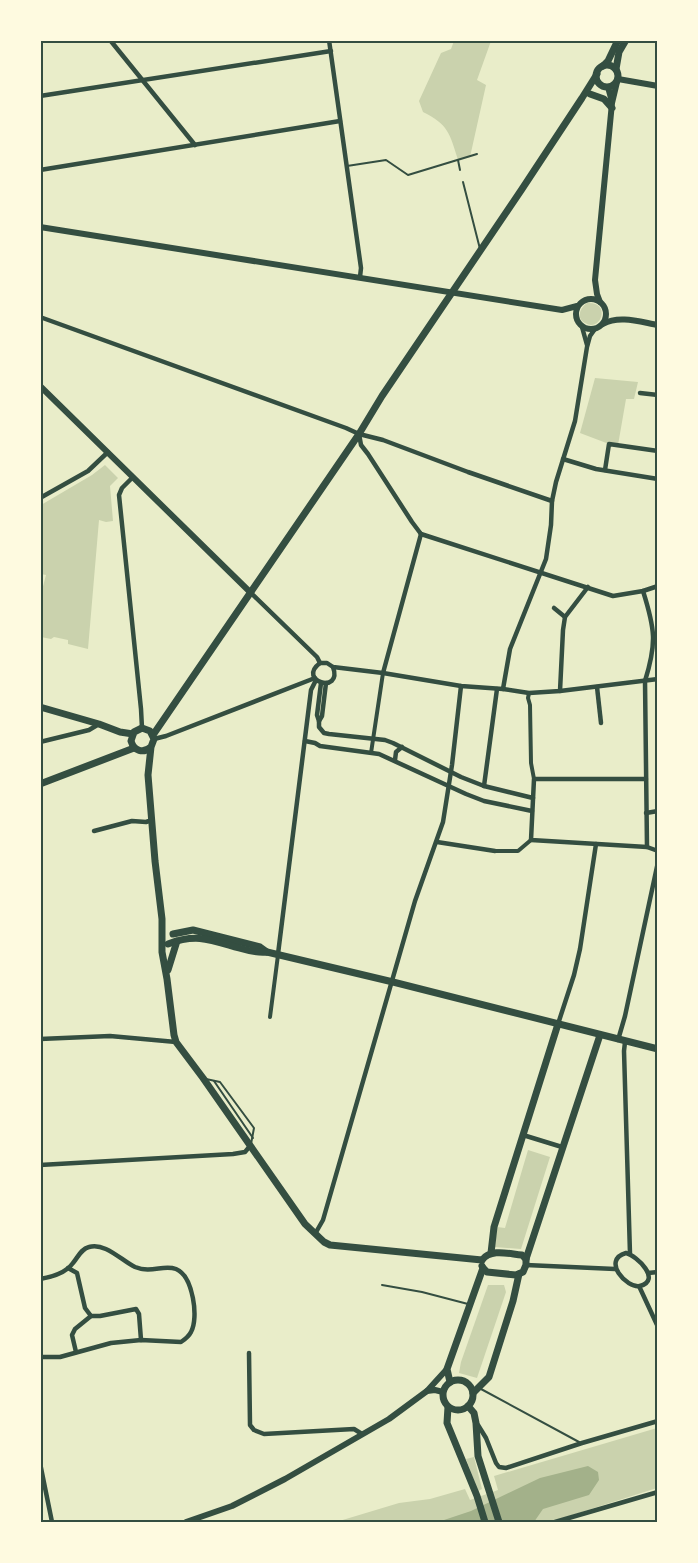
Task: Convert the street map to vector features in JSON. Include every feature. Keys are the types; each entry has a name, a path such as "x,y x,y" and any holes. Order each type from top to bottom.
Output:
{"main road":[{"path":"167,977 169,939 162,919 148,775 154,737 359,434 600,68 608,61 618,40"},
{"path":"582,98 604,86 613,86 617,81 616,69 619,52 626,40"},
{"path":"603,66 609,65 616,69"},
{"path":"597,74 597,79 604,86"},
{"path":"590,94 612,105"},
{"path":"40,707 120,732 147,751 151,747"},
{"path":"40,784 119,754 133,742 135,730 165,719"},
{"path":"144,728 154,737"},
{"path":"133,742 149,765"},
{"path":"169,939 195,937 259,953 278,954 657,1049"},
{"path":"169,939 162,952 172,1027 177,1042 251,1142 305,1224 330,1245 483,1264"},
{"path":"491,1253 494,1227 558,1024"},
{"path":"473,1393 489,1377 519,1274 523,1272 600,1035"},
{"path":"450,1382 447,1369 471,1305 484,1257 491,1253 522,1255 526,1262"},
{"path":"483,1264 487,1272 519,1274"},
{"path":"448,1407 461,1410 468,1406 472,1400 472,1389 466,1383 458,1380 450,1382 443,1392 448,1407 447,1423 477,1496 485,1522"},
{"path":"468,1406 474,1413 478,1456 499,1522"}],"street":[{"path":"111,40 195,145"},
{"path":"329,40 361,268 360,278"},
{"path":"40,96 331,51"},
{"path":"577,321 575,314 578,306 591,292 595,280 612,105 617,81 657,86"},
{"path":"604,86 612,105"},
{"path":"40,170 340,122"},
{"path":"40,227 562,310 568,312 582,327 587,348"},
{"path":"595,280 597,294 605,309 625,320"},
{"path":"585,299 596,299 600,302"},
{"path":"562,310 578,306"},
{"path":"602,324 606,317 605,309"},
{"path":"40,317 359,434 383,440 458,469 552,501"},
{"path":"484,786 500,689 510,648 546,560 553,511 552,501 575,421 590,336 602,324 613,320 657,325"},
{"path":"582,327 595,329"},
{"path":"40,386 317,657 320,663"},
{"path":"640,393 657,395"},
{"path":"359,434 361,445 421,534 612,596 643,591 657,586"},
{"path":"605,470 609,444 657,451"},
{"path":"40,498 88,471 108,452"},
{"path":"563,459 605,470 657,479"},
{"path":"133,477 122,488 119,495 144,728"},
{"path":"371,753 382,673 421,534"},
{"path":"560,691 565,617 588,587"},
{"path":"643,591 651,614 654,635 652,659 645,681 647,847"},
{"path":"554,608 565,617"},
{"path":"533,798 484,786 461,777 385,740 329,734 321,730 319,727 322,716 319,681 314,669 320,663 327,663 333,667 461,686 529,693 657,679"},
{"path":"154,737 166,736 333,678 333,667"},
{"path":"270,1017 311,690 319,681"},
{"path":"315,1234 323,1220 415,902 443,822 461,686"},
{"path":"597,687 601,723"},
{"path":"529,693 531,763 534,779 531,840"},
{"path":"40,742 89,730 99,724"},
{"path":"305,741 315,742 320,746 379,754 484,801 532,811"},
{"path":"395,760 396,752 402,747"},
{"path":"534,779 646,780"},
{"path":"646,813 657,811"},
{"path":"94,831 132,821 152,820"},
{"path":"437,842 495,851 518,851 531,840 647,847 657,851"},
{"path":"558,1024 580,949 596,844"},
{"path":"526,1262 615,1269 630,1284 639,1286 647,1281 648,1273 645,1268 630,1254 622,1041 625,1016 657,862"},
{"path":"40,1039 110,1036 177,1042"},
{"path":"523,1135 562,1147"},
{"path":"40,1165 233,1155 245,1152 251,1142"},
{"path":"40,1279 62,1273 73,1264 79,1254 89,1247 100,1247 136,1268 149,1271 164,1267 177,1269 186,1278 192,1293 195,1312 191,1332 181,1342 141,1340 111,1342 60,1357 40,1357"},
{"path":"615,1269 616,1259 621,1255 630,1254"},
{"path":"68,1268 77,1273 85,1308 91,1316"},
{"path":"648,1273 657,1272"},
{"path":"639,1286 657,1327"},
{"path":"76,1352 72,1335 75,1329 91,1316 136,1309 139,1314 141,1340"},
{"path":"249,1353 250,1425 254,1430 264,1434 354,1429 362,1434"},
{"path":"186,1522 246,1500 400,1412 427,1391 447,1369"},
{"path":"427,1391 443,1392"},
{"path":"476,1423 486,1438 496,1463 499,1467 506,1468 657,1421"},
{"path":"40,1463 52,1522"},
{"path":"555,1522 657,1492"}],"lane":[{"path":"347,166 387,160 408,175 477,154"},
{"path":"458,160 460,170"},
{"path":"463,182 480,252"},
{"path":"203,1078 220,1082 254,1128 251,1142"},
{"path":"214,1081 251,1142"},
{"path":"382,1286 471,1305"},
{"path":"479,1387 582,1443"}],"shaded area":[{"path":"454,41 491,41 477,80 486,85 470,157 458,160 447,131 438,121 423,112 419,101 441,53 451,49"},
{"path":"587,303 595,304 602,311 596,324 591,325 582,321 581,310"},
{"path":"595,378 638,382 634,399 626,399 618,445 580,433"},
{"path":"105,465 118,478 110,486 113,521 99,520 88,649 68,644 68,640 41,637 41,594 46,575 41,574 41,505"},
{"path":"528,1150 550,1157 521,1249 495,1247 497,1227 505,1228"},
{"path":"488,1285 504,1285 506,1292 477,1378 459,1373"},
{"path":"657,1428 657,1488 550,1522 336,1522 399,1503 430,1499 465,1489 470,1500 498,1490 494,1476"},
{"path":"474,1457 482,1489 478,1491 466,1459"},
{"path":"588,1466 598,1472 599,1480 589,1495 543,1509 534,1522 438,1522 471,1511 540,1478"}]}
